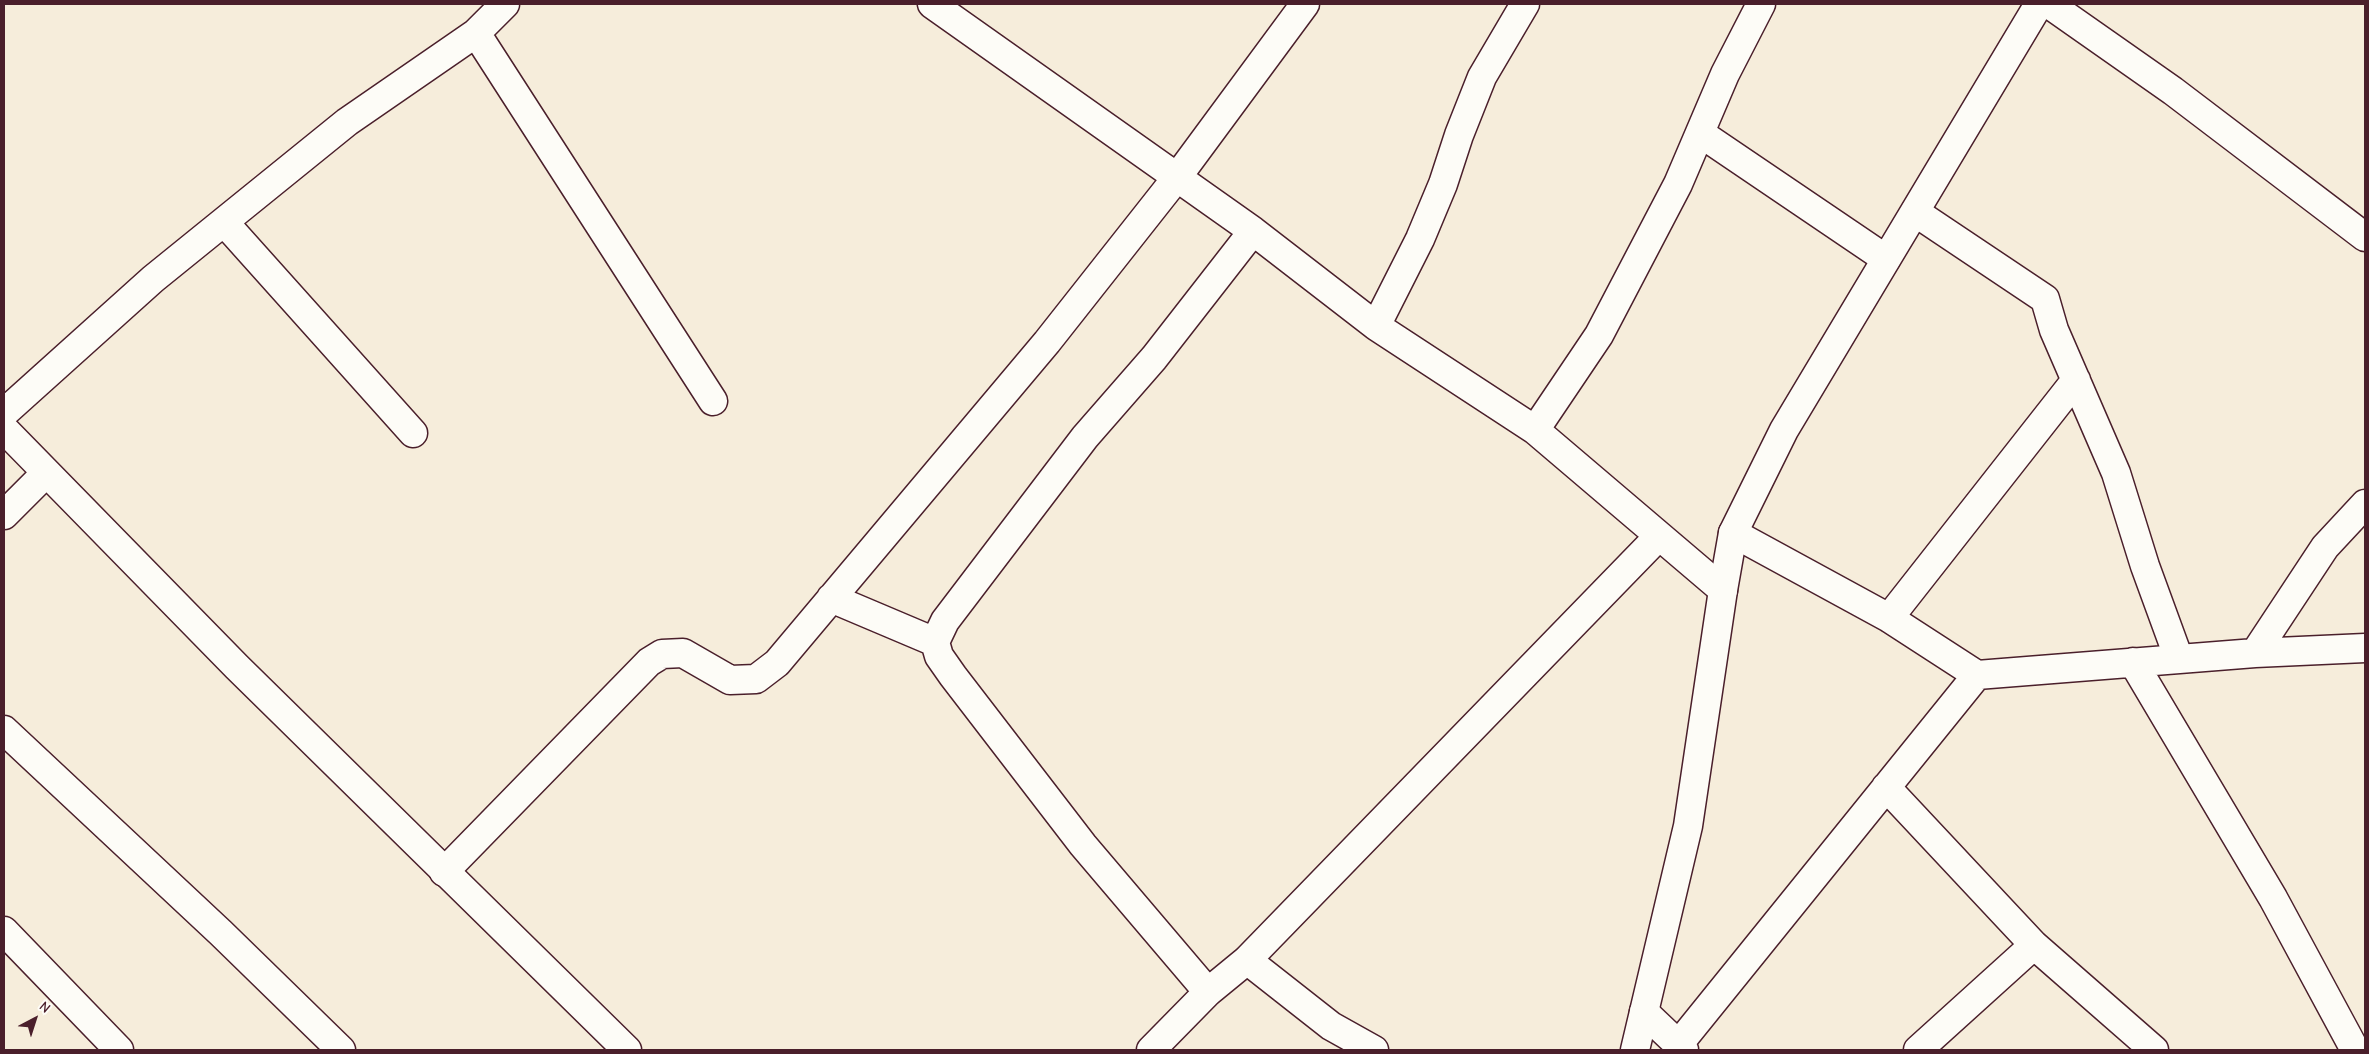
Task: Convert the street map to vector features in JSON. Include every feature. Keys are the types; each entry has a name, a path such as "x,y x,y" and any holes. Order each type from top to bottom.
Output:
{"street":[{"path":"4,413 153,279 347,122 476,33 505,4"},
{"path":"932,4 1178,176 1376,326 1535,430 1723,590"},
{"path":"444,872 649,662 662,654 683,653 730,680 756,679 777,663 1047,342 1178,176 1305,4"},
{"path":"1376,326 1420,239 1443,184 1459,135 1482,77 1525,4"},
{"path":"1535,430 1599,335 1678,184 1725,74 1761,4"},
{"path":"1635,1050 1688,826 1733,533 1784,430 2039,4"},
{"path":"2049,4 2173,92 2365,237"},
{"path":"476,33 713,401"},
{"path":"1700,133 1886,259"},
{"path":"1915,212 2045,299 2054,330 2116,473 2179,659"},
{"path":"224,222 413,433"},
{"path":"1208,992 1083,846 944,663 939,656 935,642 945,621 1085,437 1154,358 1253,231"},
{"path":"1889,618 2076,380"},
{"path":"4,429 237,667 627,1050"},
{"path":"4,515 46,473"},
{"path":"2256,653 2325,547 2365,504"},
{"path":"1733,533 1889,618 1977,675 2256,653 2365,648"},
{"path":"1151,1050 1208,992 1247,960 1659,536"},
{"path":"831,598 935,642"},
{"path":"2133,662 2273,898 2355,1050"},
{"path":"1644,1012 1681,1048 1886,787 1977,675"},
{"path":"4,730 221,933 342,1050"},
{"path":"1886,787 2034,945 2154,1050"},
{"path":"4,930 119,1050"},
{"path":"1918,1050 2034,945"},
{"path":"1247,960 1331,1026 1374,1050"}]}
